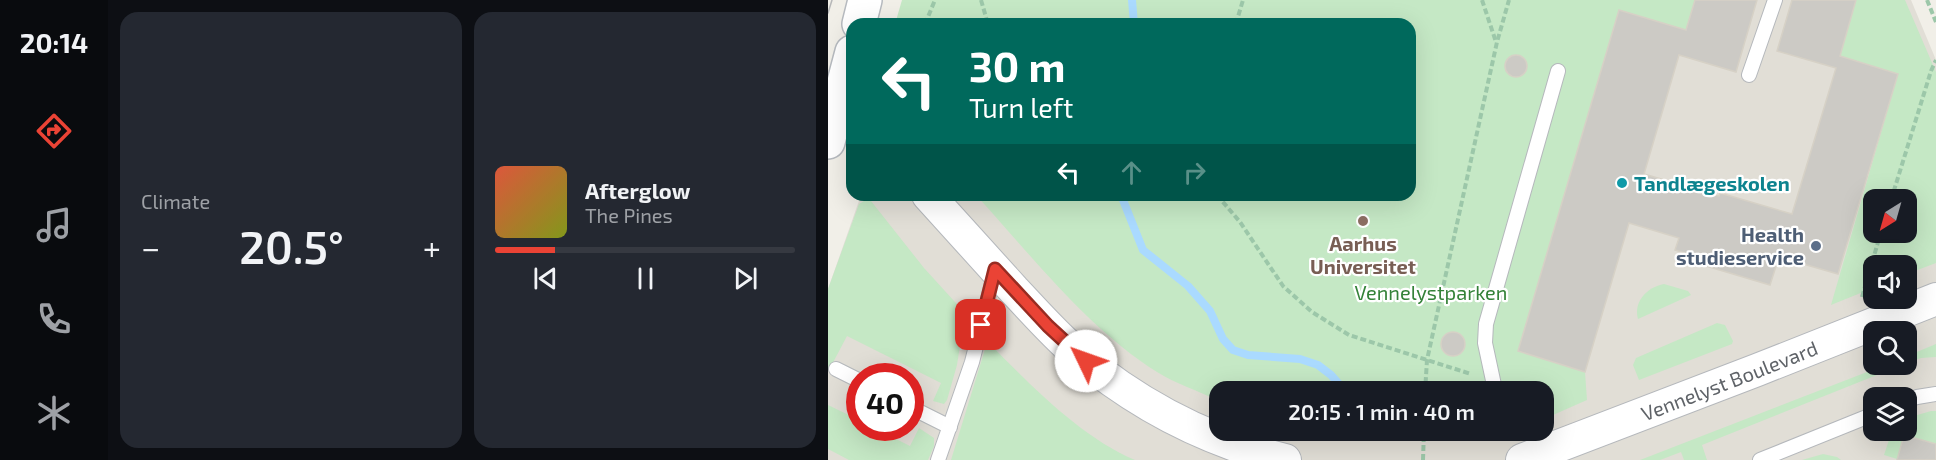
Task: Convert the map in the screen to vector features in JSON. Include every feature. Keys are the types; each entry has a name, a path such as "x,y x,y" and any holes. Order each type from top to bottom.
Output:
{"main road":[{"path":"860,18 865,0"},
{"path":"828,142 846,76"}],"street":[{"path":"933,201 1048,326 1074,351 1130,393 1198,431 1261,454 1285,460"},
{"name":"Vennelyst Boulevard","path":"1522,460 1936,299"}],"lane":[{"path":"1749,75 1775,0"},
{"path":"1493,381 1485,343 1486,324 1558,71"},
{"path":"938,460 972,362 995,269"},
{"path":"836,369 846,374"},
{"path":"1917,397 1936,394"},
{"path":"924,414 950,428"},
{"path":"1760,460 1863,418"}],"path":[{"path":"928,18 935,0"},
{"path":"981,0 986,18"},
{"path":"1238,18 1243,0"},
{"path":"1482,0 1497,42"},
{"path":"1426,381 1427,360 1497,42 1509,0"},
{"path":"1927,0 1936,22"},
{"path":"1894,189 1936,60"},
{"path":"1222,201 1240,222 1283,286 1312,312 1349,335 1488,381"},
{"path":"1851,333 1878,243"},
{"path":"1423,460 1424,441"}],"shaded area":[{"name":"Aarhus Universitet","path":"909,0 1911,0 1936,60 1936,460 828,460 828,289 859,201 1416,201 1416,18 1285,18"}],"green space":[{"name":"Vennelystparken","path":"902,0 1695,0 1686,30 1518,351 1585,372 1587,400 1554,415 1554,381 1209,381 1209,397 1157,372 1107,334 1061,290 981,201 1416,201 1416,18 897,18"},
{"path":"1856,0 1905,0 1936,72 1936,263 1917,270 1917,255 1863,255 1863,292 1831,305 1863,195 1863,243 1917,243 1917,189 1865,189 1898,74 1840,56"},
{"path":"871,201 924,268 965,313 957,365 944,404 933,401 941,383 924,374 924,363 901,363 847,336 828,372 828,289 859,204"},
{"path":"1664,284 1688,291 1691,295 1638,319 1638,307 1643,296 1652,288"},
{"path":"1717,323 1725,325 1733,341 1732,344 1639,380 1633,365 1636,358"},
{"path":"1936,344 1936,357 1917,359 1917,352"},
{"path":"991,345 1058,410 1096,439 1135,460 951,460 986,346"},
{"path":"1863,374 1877,375 1702,445 1707,460 1684,460 1681,452 1660,460 1640,460"},
{"path":"828,405 846,414 846,441 900,441 910,446 912,441 924,441 924,431 934,438 934,446 928,460 849,460 828,449"},
{"path":"1936,411 1936,444 1917,438 1917,415"},
{"path":"1889,441 1903,441 1897,459 1884,455"},
{"path":"1823,454 1841,460 1802,460"}],"building":[{"name":"Tandlægeskolen","path":"1695,0 1757,0 1736,72 1679,55 1644,174 1792,214 1836,68 1777,51 1792,0 1856,0 1840,56 1898,74 1838,274 1779,257 1770,285 1706,266 1708,260 1675,250 1679,238 1629,223 1585,372 1518,351 1619,10 1686,30"},
{"path":"1516,55 1526,62 1527,66 1520,76 1516,77 1506,70 1505,66 1512,56"},
{"path":"1453,332 1458,333 1464,339 1464,349 1458,355 1453,356 1448,355 1442,349 1441,344 1442,339 1448,333"},
{"path":"1917,439 1936,444 1936,460 1897,460 1902,441 1917,441"}],"waterway":[{"path":"1132,0 1134,18"},
{"path":"1123,201 1143,250 1188,286 1210,311 1223,339 1233,350 1248,355 1300,359 1318,365 1336,381"}],"tram line":[{"path":"828,13 832,0"}],"place":[{"name":"Tandlægeskolen","path":"1622,183"},
{"name":"Aarhus Universitet","path":"1363,221"},
{"name":"Health studieservice","path":"1816,246"}],"route":[{"path":"981,325 995,269 1048,326 1086,361"}]}
